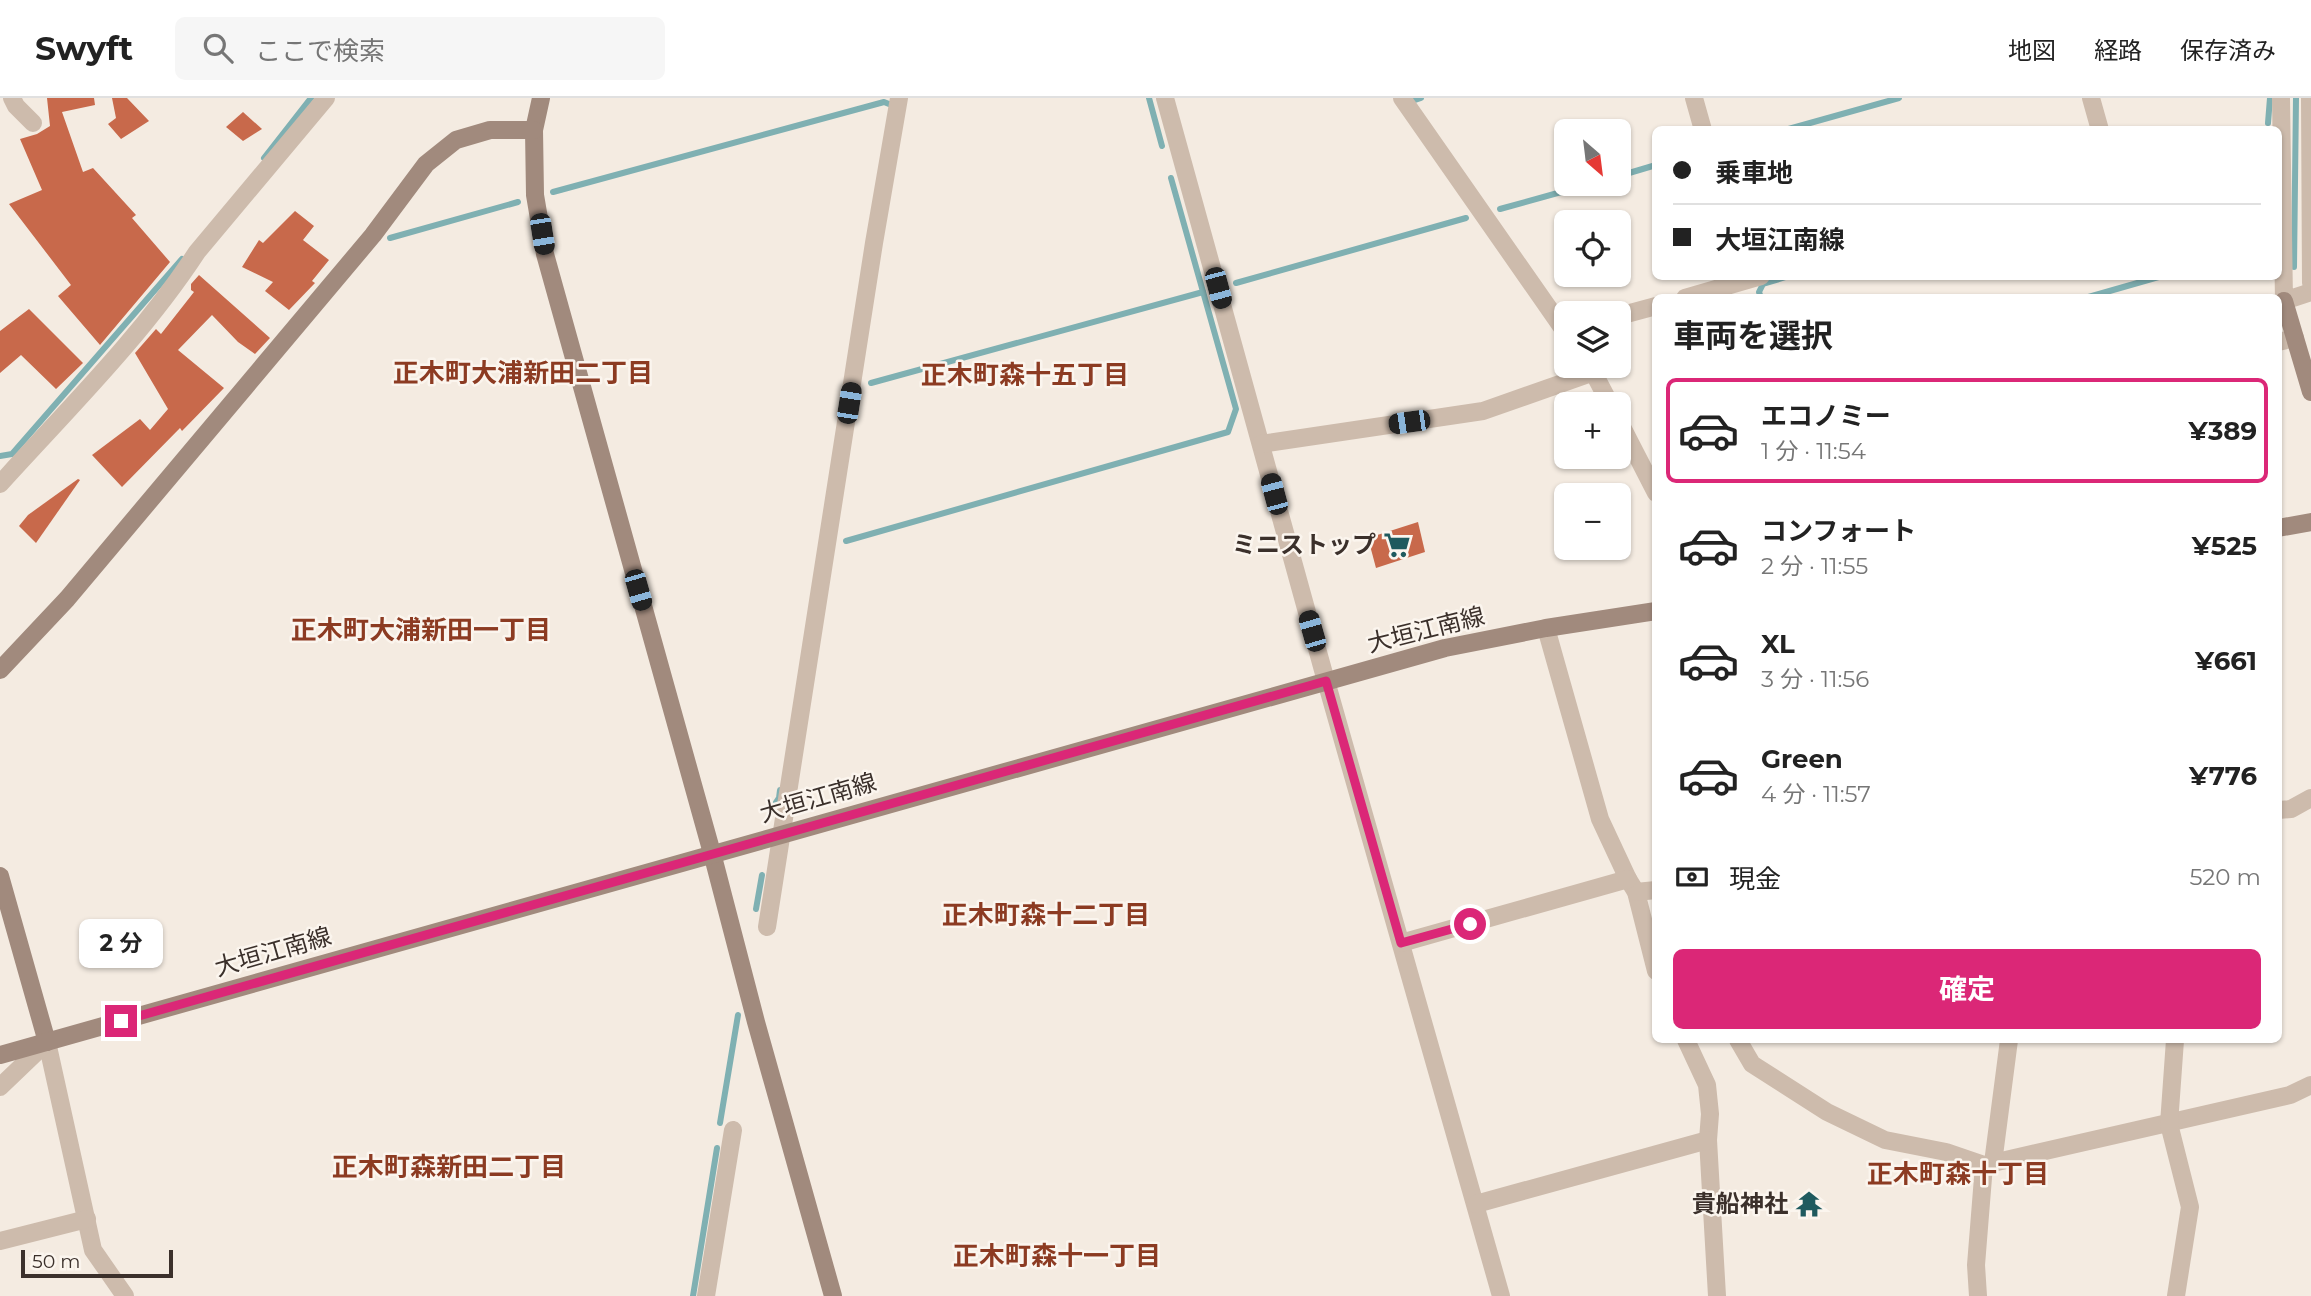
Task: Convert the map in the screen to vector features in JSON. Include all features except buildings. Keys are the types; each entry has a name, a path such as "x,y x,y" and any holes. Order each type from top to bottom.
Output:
{"street":[{"path":"12,98 33,123"},
{"path":"0,484 120,352 197,252 326,98"},
{"path":"541,98 534,130 535,195 545,254 833,1296"},
{"path":"767,927 899,98"},
{"path":"1165,98 1326,681 1501,1296"},
{"path":"1402,98 1554,316"},
{"path":"1694,98 1702,126"},
{"path":"2091,98 2098,126"},
{"path":"2279,126 2281,98"},
{"path":"2310,98 2311,283"},
{"path":"0,670 67,599 373,235 426,164 456,140 490,130 534,130"},
{"path":"2282,233 2287,340 2311,392"},
{"path":"1702,294 1750,283"},
{"path":"2284,301 2311,292"},
{"path":"1631,313 1652,307"},
{"path":"1261,443 1483,411 1569,378"},
{"path":"1631,445 1652,486"},
{"path":"2282,527 2311,522"},
{"name":"大垣江南線","path":"0,1055 1445,648 1546,628 1652,612"},
{"path":"1546,628 1600,819 1651,928"},
{"path":"2282,810 2291,809 2311,798"},
{"path":"0,876 47,1042 93,1250 125,1296"},
{"path":"1401,943 1632,885 1652,889"},
{"path":"0,1087 47,1042"},
{"path":"1687,1043 1707,1085 1717,1296"},
{"path":"1740,1043 1752,1064 1827,1112 1885,1140 1946,1152 1988,1164 2290,1095 2311,1085"},
{"path":"1979,1296 1976,1265 1988,1164 2008,1043"},
{"path":"2175,1043 2169,1124 2190,1207 2176,1296"},
{"path":"706,1296 733,1130"},
{"path":"1476,1204 1708,1140"},
{"path":"0,1241 87,1219"}],"waterway":[{"path":"264,158 311,98"},
{"path":"1149,98 1162,146"},
{"path":"1415,100 1421,98"},
{"path":"1799,126 1899,98"},
{"path":"2268,123 2270,98"},
{"path":"2294,267 2296,98"},
{"path":"553,192 884,102 889,104"},
{"path":"1631,172 1652,166"},
{"path":"846,541 1228,432 1236,409 1171,178"},
{"path":"1500,209 1554,194"},
{"path":"390,238 518,202"},
{"path":"1236,283 1466,218"},
{"path":"0,456 12,454 182,259"},
{"path":"1760,294 1763,284 1776,280"},
{"path":"2099,294 2148,280"},
{"path":"871,383 1203,292"},
{"path":"773,807 779,798 780,790"},
{"path":"756,909 762,875"},
{"path":"720,1123 738,1015"},
{"path":"693,1296 717,1148"}],"place":[{"name":"ミニストップ","path":"1397,545"},
{"name":"貴船神社","path":"1809,1204"}],"district":[{"name":"正木町大浦新田二丁目","path":"523,373"},
{"name":"正木町森十五丁目","path":"1025,375"},
{"name":"正木町大浦新田一丁目","path":"421,630"},
{"name":"正木町森十二丁目","path":"1046,915"},
{"name":"正木町森新田二丁目","path":"449,1167"},
{"name":"正木町森十丁目","path":"1958,1174"},
{"name":"正木町森十一丁目","path":"1057,1256"}],"route":[{"path":"121,1021 1326,681 1401,943 1470,924"}]}
